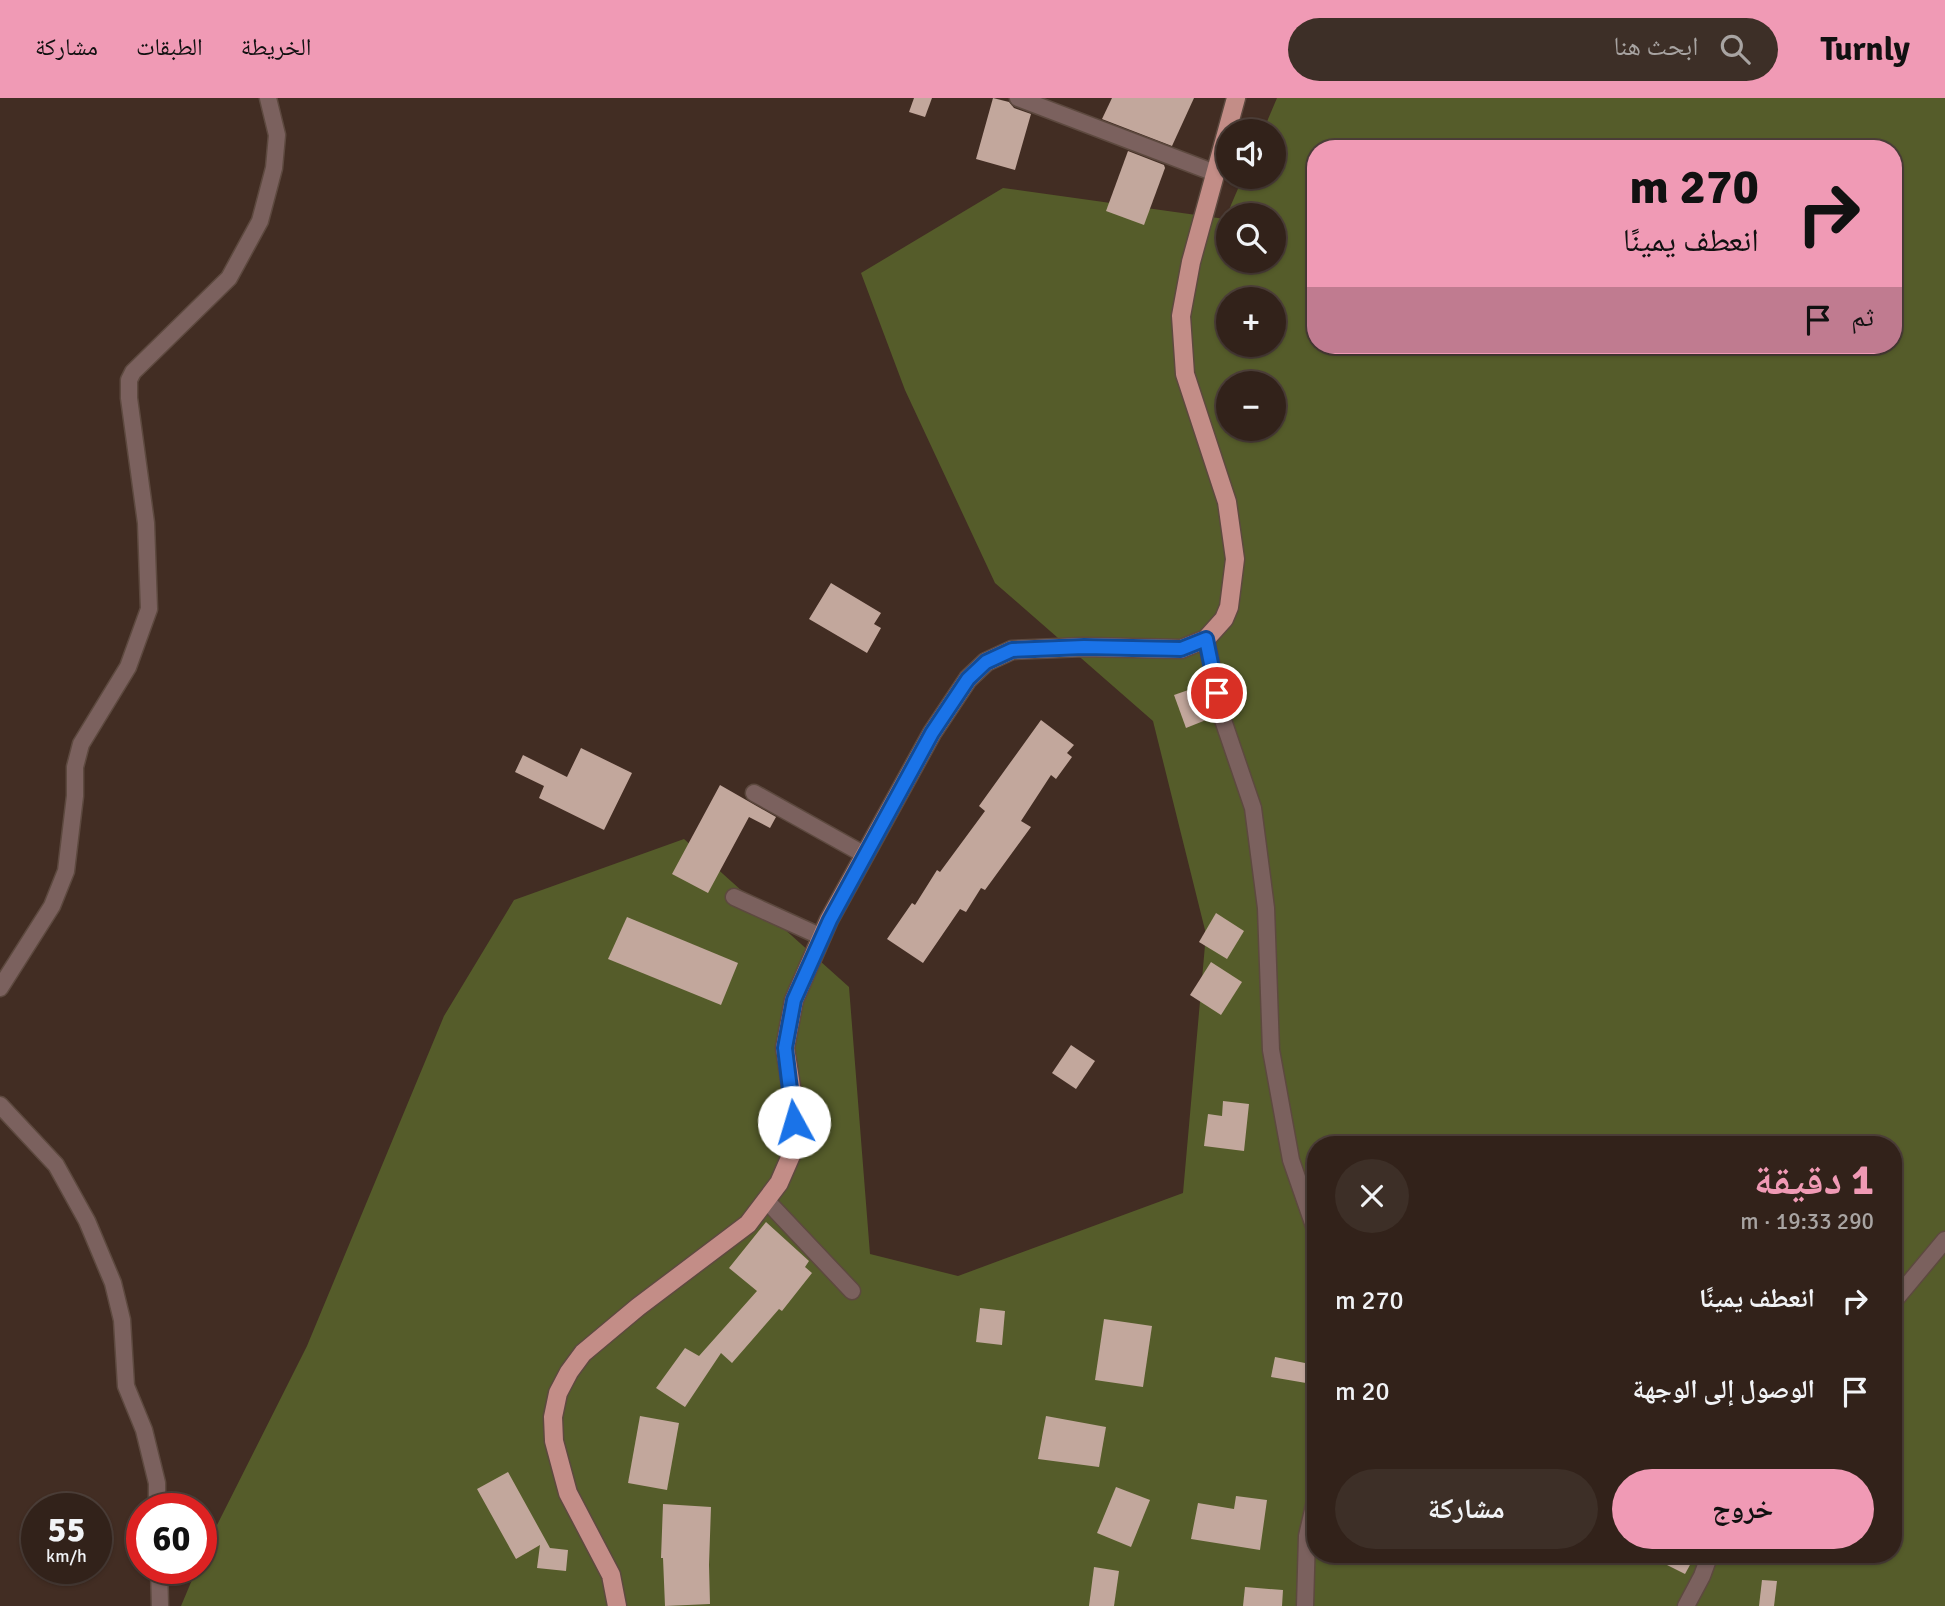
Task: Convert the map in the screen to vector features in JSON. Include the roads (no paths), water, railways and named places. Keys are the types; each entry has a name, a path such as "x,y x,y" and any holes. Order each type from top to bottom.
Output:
{"main road":[{"path":"617,1606 611,1576 568,1493 554,1441 553,1417 558,1393 583,1353 638,1307 748,1224 779,1183 796,1144 793,1099 785,1048 794,1000 822,937 932,733 968,679 986,662 1012,650 1084,647 1181,649 1206,639 1224,619 1229,607 1235,559 1227,502 1185,374 1181,316 1191,262 1236,98"}],"street":[{"path":"0,988 52,906 65,871 75,796 75,767 81,744 128,667 149,609 146,523 129,398 129,380 138,367 229,278 260,221 274,168 276,135 268,98"},
{"path":"1018,98 1215,173"},
{"path":"1206,639 1223,720 1252,808 1266,908 1270,1050 1291,1160 1307,1205"},
{"path":"754,793 865,855"},
{"path":"734,897 822,937"},
{"path":"0,1105 55,1165 87,1221 113,1283 122,1320 125,1386 147,1443 157,1493"},
{"path":"766,1200 852,1291"},
{"path":"1902,1291 1945,1240"},
{"path":"1306,1606 1307,1536"},
{"path":"1686,1606 1707,1563"},
{"path":"159,1584 160,1606"}]}
